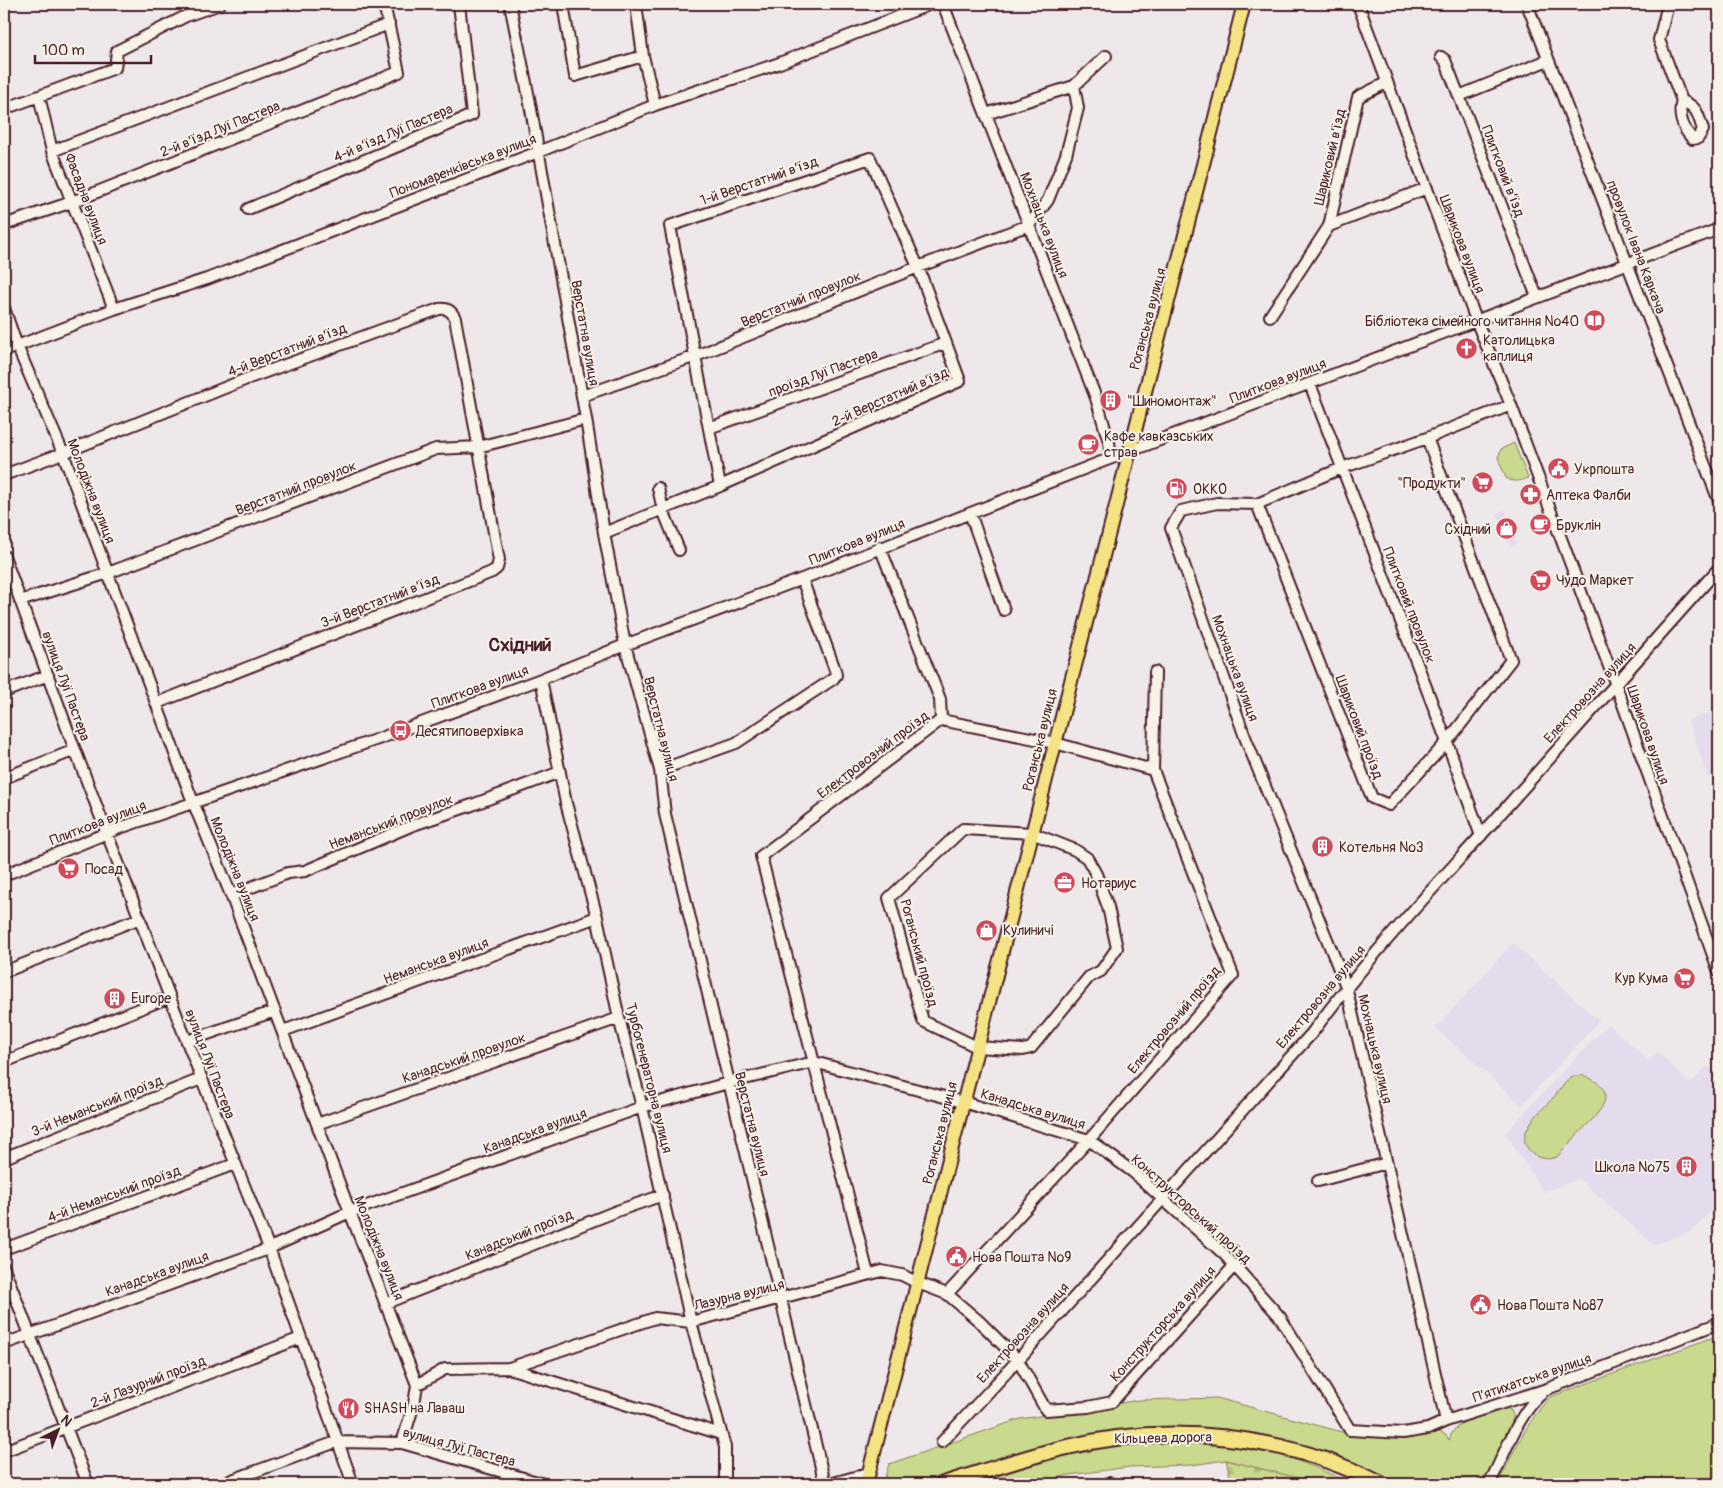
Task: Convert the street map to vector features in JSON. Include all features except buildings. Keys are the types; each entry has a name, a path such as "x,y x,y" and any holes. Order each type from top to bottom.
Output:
{"highway":[{"name":"Кільцева дорога","path":"943,1484 1064,1448 1104,1440 1141,1436 1211,1436 1251,1440 1289,1449 1326,1460 1381,1484"}],"main road":[{"name":"Роганська вулиця","path":"867,1479 1244,4"}],"street":[{"path":"4,109 115,68 117,50 186,16 220,4"},
{"name":"2-й в’їзд Луї Пастера","path":"4,226 72,202 399,72 384,4"},
{"name":"4-й в’їзд Луї Пастера","path":"248,209 472,115 459,4"},
{"name":"Верстатна вулиця","path":"510,4 582,396 604,533 625,645 660,770 664,814 825,1484"},
{"path":"563,4 575,76 643,56"},
{"path":"636,4 643,56 654,105"},
{"name":"Пономаренківська вулиця","path":"4,351 114,309 208,279 538,152 654,105 777,64 931,4"},
{"name":"Мохнацька вулиця","path":"943,4 1096,398 1109,442 1111,458"},
{"name":"Шарикова вулиця","path":"1358,4 1476,320 1511,405 1616,685 1719,972"},
{"name":"провулок Івана Каркача","path":"1527,4 1719,500"},
{"path":"1668,4 1659,40 1682,101"},
{"path":"52,151 388,24"},
{"path":"986,114 1074,86 1106,56"},
{"name":"Плитковий в’їзд","path":"1440,57 1445,60 1537,297"},
{"path":"1459,96 1548,60"},
{"name":"Шариковий в’їзд","path":"1270,316 1328,226 1358,97 1386,82"},
{"path":"1029,225 1048,200 1066,155 1078,108 1074,86"},
{"name":"Фасадна вулиця","path":"39,96 52,151 114,309"},
{"name":"1-й Верстатний в’їзд","path":"696,356 670,226 870,158 918,267"},
{"name":"Шариковий в’їзд","path":"1328,226 1426,188"},
{"name":"Верстатний провулок","path":"582,396 696,356 918,267 1029,225"},
{"name":"Плиткова вулиця","path":"4,875 107,833 541,680 625,645 802,579 1111,458 1719,230"},
{"name":"2-й Верстатний в’їзд","path":"604,533 720,486 960,382 918,267"},
{"name":"Молодіжна вулиця","path":"4,308 17,346 62,453 194,802 276,1011 350,1212 417,1385"},
{"name":"4-й Верстатний в’їзд","path":"4,475 249,378 430,312 446,308 452,312 455,318 478,447"},
{"name":"проїзд Луї Пастера","path":"709,428 946,343"},
{"path":"696,356 720,486"},
{"name":"Плитковий провулок","path":"1310,384 1481,836"},
{"path":"1258,504 1342,468 1427,438 1511,405"},
{"name":"Верстатний провулок","path":"20,601 108,573 436,449 478,447 586,420"},
{"name":"Шариковий проїзд","path":"1258,504 1372,798 1390,806 1447,742 1511,660 1427,438"},
{"name":"3-й Верстатний в’їзд","path":"157,703 492,572 497,568 499,560 478,447"},
{"path":"658,488 663,510 679,550"},
{"name":"Мохнацька вулиця","path":"1258,504 1217,503 1181,511 1170,528 1245,737 1346,986 1446,1421"},
{"path":"970,513 1004,610"},
{"path":"880,547 940,699 941,720"},
{"name":"вулиця Луї Пастера","path":"4,556 75,750 234,1164 269,1248 336,1442 353,1484"},
{"name":"Електровозна вулиця","path":"942,1442 1312,1033 1346,986 1719,568"},
{"path":"660,770 736,743 833,679 836,675 802,579"},
{"path":"1153,770 1155,672"},
{"path":"4,692 48,675"},
{"name":"Турбогенераторна вулиця","path":"541,680 566,803 597,917 691,1322 725,1447 725,1484"},
{"name":"Електровозний проїзд","path":"868,1274 762,856 941,720 1056,743 1153,770 1233,975 1089,1140 947,1294"},
{"path":"4,778 75,750"},
{"name":"Неманський провулок","path":"231,895 288,873 306,870 413,825 472,806 560,772"},
{"name":"Роганський проїзд","path":"963,829 1032,833 1075,850 1087,858 1096,874 1108,907 1117,948 1101,971 1089,977 1031,1048 1022,1050 977,1047 924,1021 889,898 963,829"},
{"name":"Неманська вулиця","path":"283,1031 597,917"},
{"path":"4,972 140,918"},
{"path":"4,1062 170,997"},
{"path":"187,1041 276,1011"},
{"name":"Канадський провулок","path":"317,1124 619,1018"},
{"name":"Канадська вулиця","path":"4,1344 269,1248 350,1212 642,1107 814,1062 963,1102 1089,1140"},
{"name":"3-й Неманський проїзд","path":"4,1158 202,1079"},
{"name":"Конструкторський проїзд","path":"1089,1140 1133,1172 1225,1255 1280,1317 1350,1430"},
{"path":"1318,1181 1387,1162"},
{"name":"4-й Неманський проїзд","path":"4,1249 234,1164"},
{"name":"Канадський проїзд","path":"386,1303 663,1195"},
{"name":"Конструкторська вулиця","path":"1112,1402 1234,1266"},
{"path":"4,1268 88,1484"},
{"name":"Лазурна вулиця","path":"417,1385 445,1369 509,1368 655,1318 691,1322 882,1271 902,1275 947,1294 979,1321 1018,1360 1046,1410 1088,1407 1112,1402"},
{"name":"П’ятихатська вулиця","path":"1350,1430 1404,1433 1428,1430 1446,1421 1547,1389 1719,1324"},
{"name":"2-й Лазурний проїзд","path":"4,1451 301,1338"},
{"name":"Лазурна вулиця","path":"509,1368 721,1434"},
{"path":"402,1443 414,1404 417,1385"},
{"path":"1489,1484 1524,1414 1533,1402 1547,1389"},
{"path":"221,1484 336,1442"},
{"name":"вулиця Луї Пастера","path":"336,1442 402,1443 544,1484"},
{"path":"830,1484 867,1479"}],"shaded area":[{"name":"Східний","path":"1505,510 1517,544 1510,547 1497,513"},
{"path":"1719,710 1719,773 1708,777 1688,720"},
{"path":"1513,943 1599,1021 1522,1105 1436,1028"},
{"path":"1608,1024 1649,1061 1658,1052 1690,1084 1708,1066 1719,1076 1719,1204 1692,1231 1654,1245 1579,1179 1544,1192 1505,1133"}],"green space":[{"path":"1514,443 1528,478 1517,481 1506,478 1498,458 1501,449"},
{"path":"1583,1075 1594,1081 1605,1093 1605,1099 1598,1113 1557,1157 1545,1159 1535,1155 1528,1148 1525,1141 1529,1125 1569,1080"},
{"path":"1719,1335 1719,1484 1498,1484 1527,1427 1550,1397"},
{"path":"1217,1398 1342,1432 1440,1432 1446,1435 1449,1440 1457,1427 1464,1422 1505,1408 1511,1410 1513,1422 1486,1484 1440,1484 1434,1478 1429,1484 1392,1484 1359,1469 1181,1428 982,1467 927,1484 883,1484 889,1464 1020,1419 1139,1400"},
{"path":"1161,1442 1219,1444 1253,1448 1292,1459 1354,1484 1282,1484 1281,1475 1226,1460 1192,1465 1130,1467 1069,1475 1029,1484 968,1484 1080,1451 1110,1446"},
{"path":"1226,1460 1322,1484 1232,1484"}],"place":[{"name":"Бібліотека сімейного читання №40","path":"1595,321"},
{"name":"Католицька каплиця","path":"1467,348"},
{"name":"\"Шиномонтаж\"","path":"1111,401"},
{"name":"Кафе кавказських страв","path":"1088,444"},
{"name":"Укрпошта","path":"1558,469"},
{"name":"\"Продукти\"","path":"1482,483"},
{"name":"ОККО","path":"1177,489"},
{"name":"Аптека Фалби","path":"1530,495"},
{"name":"Бруклін","path":"1540,525"},
{"name":"Східний","path":"1507,529"},
{"name":"Чудо Маркет","path":"1540,580"},
{"name":"Десятиповерхівка","path":"400,731"},
{"name":"Котельня №3","path":"1323,847"},
{"name":"Посад","path":"69,869"},
{"name":"Нотариус","path":"1065,883"},
{"name":"Кулиничі","path":"987,930"},
{"name":"Кур Кума","path":"1684,978"},
{"name":"Europe","path":"115,998"},
{"name":"Школа №75","path":"1686,1167"},
{"name":"Нова Пошта №9","path":"956,1257"},
{"name":"Нова Пошта №87","path":"1481,1305"},
{"name":"SHASH на Лаваш","path":"348,1408"}],"district":[{"name":"Східний","path":"520,645"}]}
